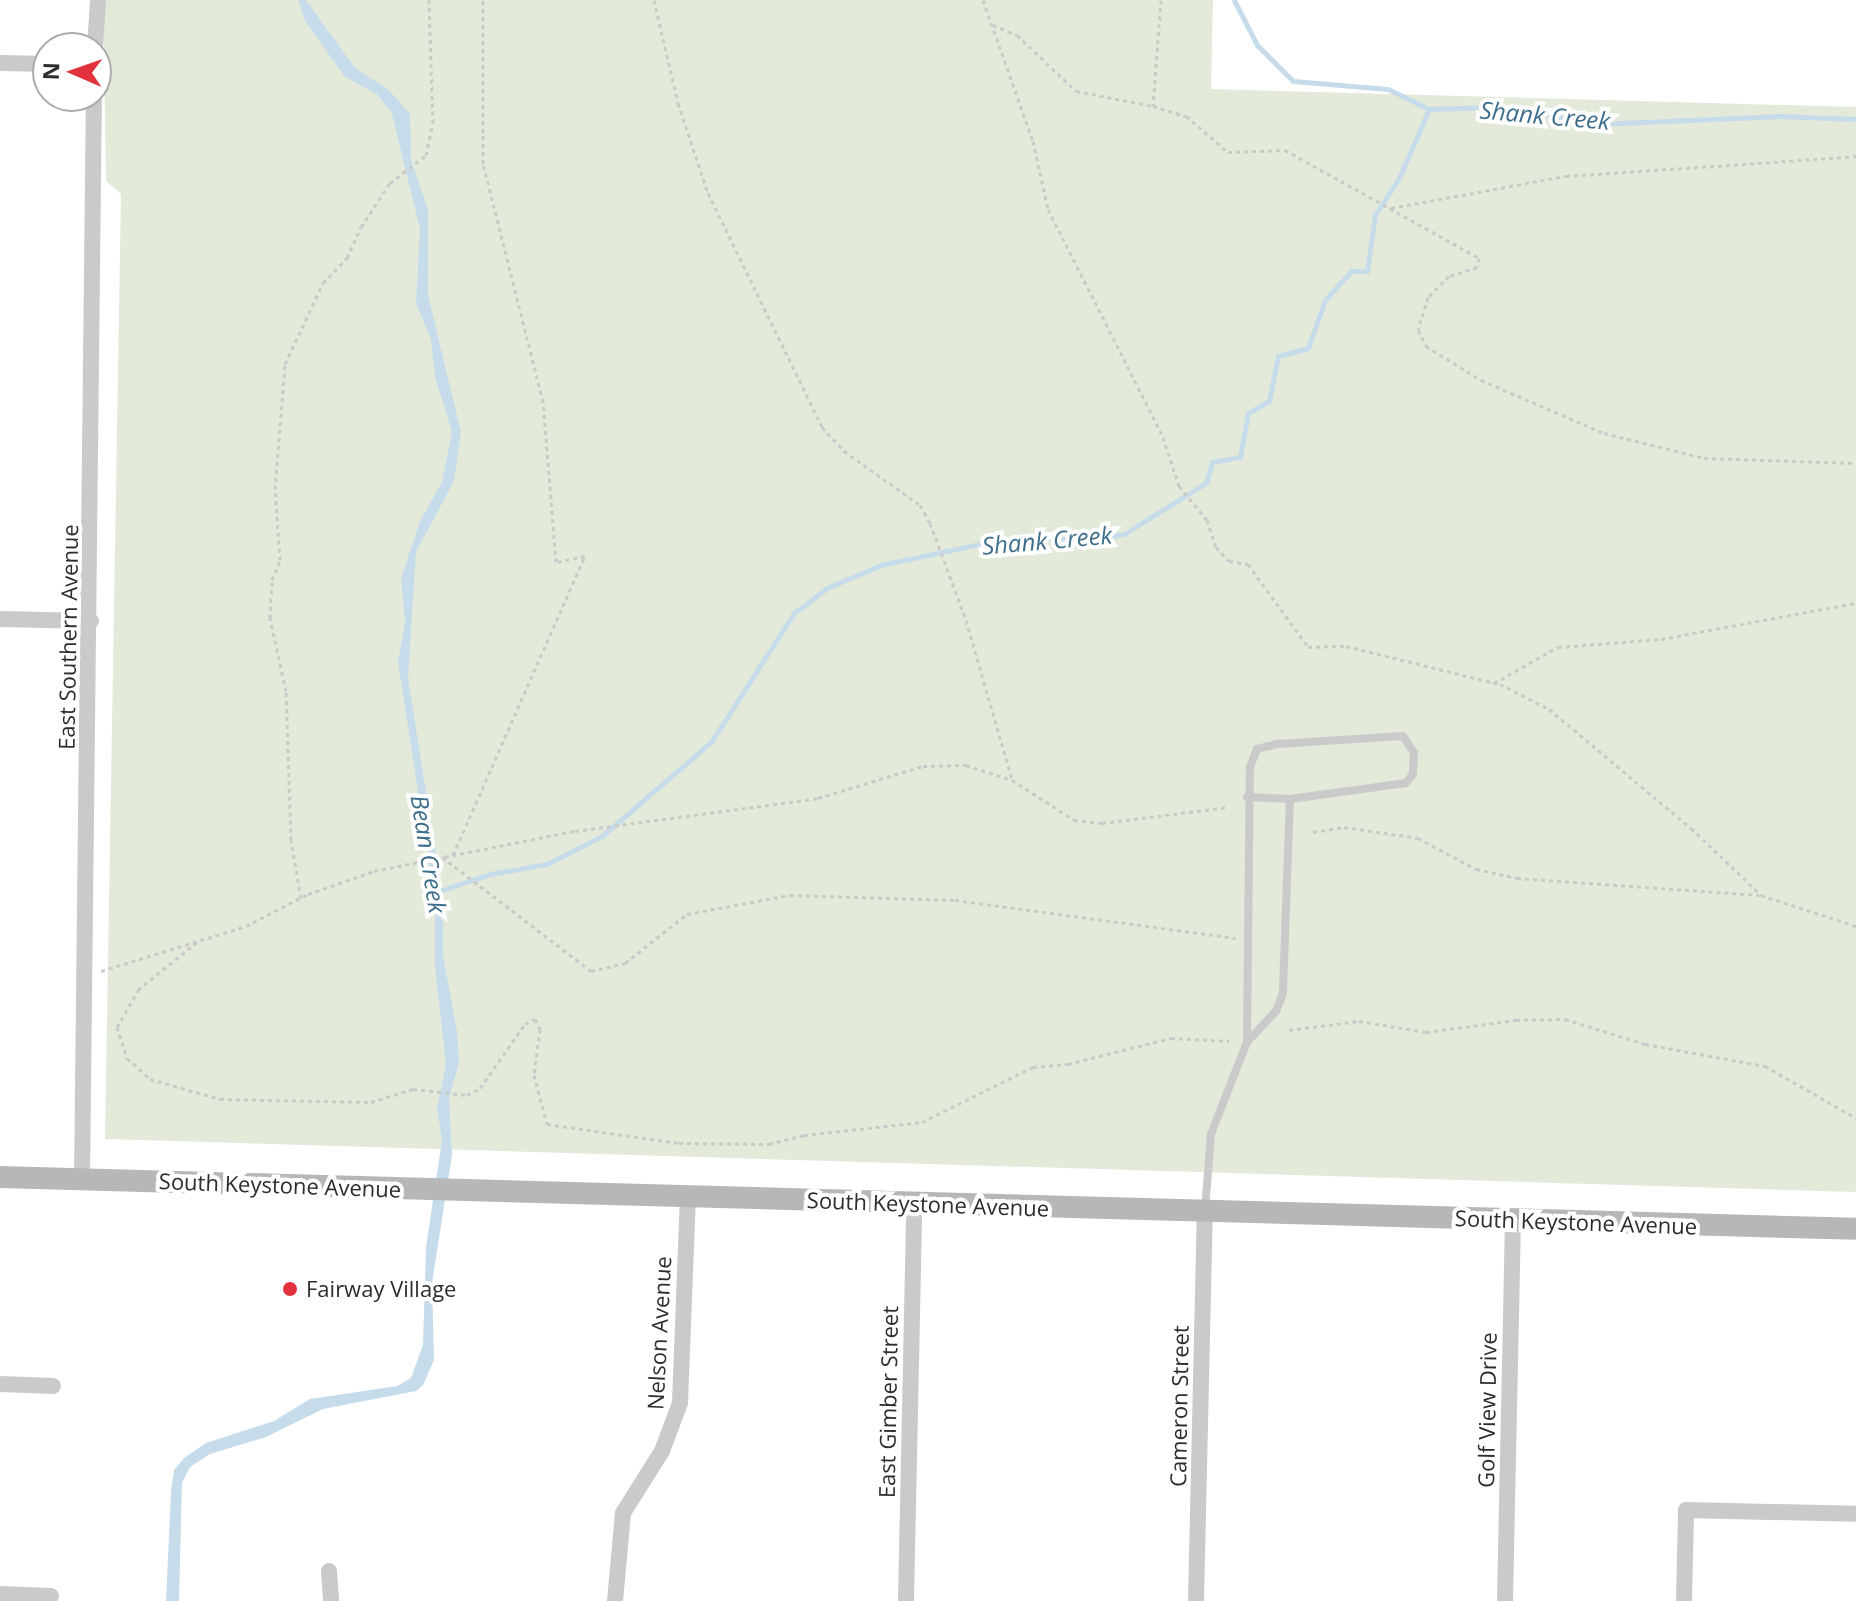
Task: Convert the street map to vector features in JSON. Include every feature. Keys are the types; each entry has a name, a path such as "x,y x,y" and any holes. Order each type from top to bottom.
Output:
{"main road":[{"name":"South Keystone Avenue","path":"0,1177 1856,1229"}],"street":[{"path":"96,32 98,0"},
{"path":"0,63 32,64"},
{"name":"East Southern Avenue","path":"82,1179 91,621 94,112"},
{"path":"0,619 91,621"},
{"name":"Nelson Avenue","path":"615,1601 623,1513 662,1451 680,1403 688,1196"},
{"name":"East Gimber Street","path":"906,1601 914,1203"},
{"name":"Cameron Street","path":"1196,1601 1205,1211"},
{"name":"Golf View Drive","path":"1505,1601 1513,1220"},
{"path":"0,1384 53,1386"},
{"path":"1684,1601 1686,1510 1856,1514"},
{"path":"329,1571 331,1601"},
{"path":"0,1594 51,1596"}],"lane":[{"path":"1205,1211 1211,1134 1247,1042 1247,797 1257,749 1386,735 1410,740 1413,774 1406,783 1290,799 1247,797"},
{"path":"1247,1042 1276,1011 1283,993 1290,799"}],"path":[{"path":"301,898 291,840 286,691 270,618 272,580 280,560 275,489 285,364 323,283 347,258 361,227 399,176 426,155 433,123 429,0"},
{"path":"453,855 585,556 556,562 543,402 483,164 483,0"},
{"path":"654,0 678,103 708,193 822,427 844,451 920,505 945,564 1012,780"},
{"path":"983,0 1033,141 1048,209 1163,437 1179,486 1207,520 1216,547 1229,561 1248,564 1308,647 1346,646 1494,683 1549,709 1691,828 1761,895"},
{"path":"1153,106 1161,0"},
{"path":"993,25 1017,35 1076,91 1153,106 1186,116 1228,152 1285,150 1479,258 1477,267 1449,276 1428,297 1418,330 1426,346 1481,380 1604,433 1704,458 1856,463"},
{"path":"1391,208 1566,176 1856,156"},
{"path":"1494,683 1558,647 1661,639 1856,603"},
{"path":"99,971 246,926 301,898 374,871 596,828 818,798 923,766 966,765 1012,780 1074,820 1102,823 1228,807"},
{"path":"1313,832 1344,827 1418,838 1476,869 1517,878 1761,895 1856,926"},
{"path":"442,857 477,887 591,971 625,963 687,914 790,895 955,900 1236,938"},
{"path":"197,942 168,962 123,1010 117,1027 127,1058 150,1079 220,1099 371,1102 413,1089 458,1094 480,1088 525,1024 535,1019 540,1029 534,1075 547,1124 679,1143 769,1144 804,1135 922,1122 1033,1067 1068,1064 1171,1038 1229,1041"},
{"path":"1289,1030 1359,1021 1426,1032 1516,1020 1565,1019 1645,1044 1765,1066 1856,1118"}],"green space":[{"path":"103,0 1213,0 1211,89 1856,107 1856,1192 105,1139 121,194 106,181 105,112 112,112 112,32 104,32"}],"water":[{"name":"Bean Creek","path":"298,0 306,0 355,68 389,90 410,114 411,160 428,210 428,295 461,432 454,481 416,552 408,678 443,899 443,956 457,1031 459,1062 449,1099 452,1155 432,1283 434,1360 423,1385 416,1391 323,1409 266,1437 210,1454 190,1467 182,1483 179,1601 166,1601 171,1491 174,1470 184,1458 206,1443 274,1421 310,1399 397,1386 411,1378 423,1345 426,1247 442,1140 437,1109 446,1064 435,966 435,900 398,662 405,621 401,578 420,521 442,482 452,432 435,377 431,339 416,303 420,229 392,114 377,94 345,77 305,21"}],"waterway":[{"path":"1234,0 1257,45 1293,81 1388,89 1429,109"},
{"name":"Shank Creek","path":"436,892 490,874 547,864 602,836 711,742 794,613 827,588 881,565 975,545 1021,537 1092,540 1124,534 1206,483 1212,462 1240,457 1248,413 1269,401 1278,356 1308,348 1325,300 1351,271 1367,271 1375,215 1399,178 1429,109 1498,107 1597,124 1777,116 1856,119"}],"place":[{"name":"Fairway Village","path":"290,1289"}]}
